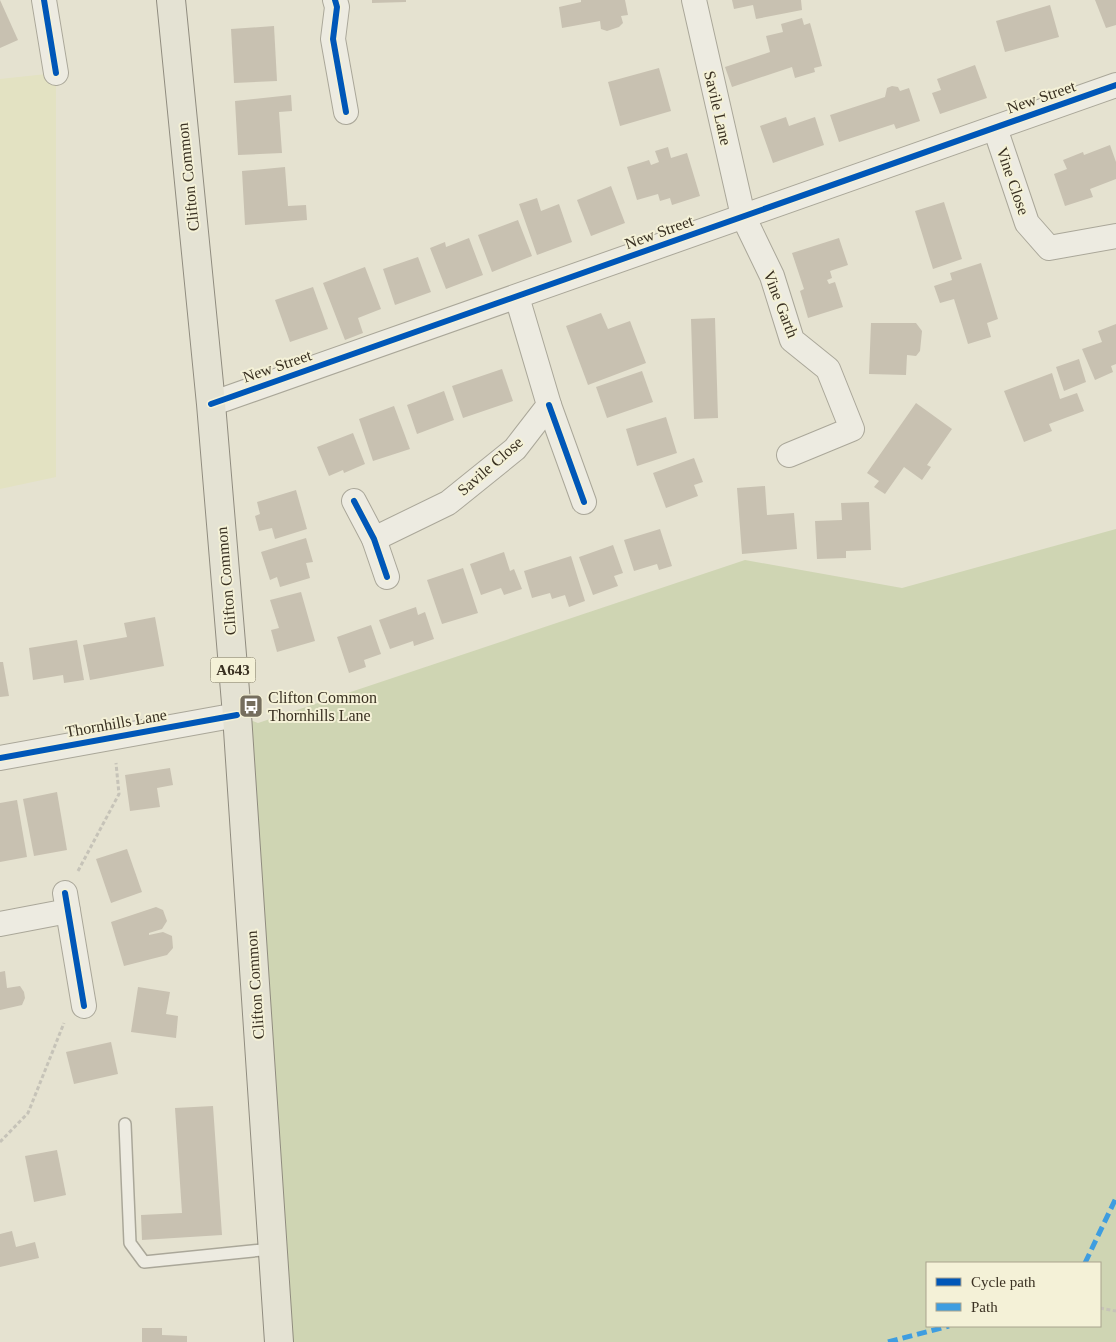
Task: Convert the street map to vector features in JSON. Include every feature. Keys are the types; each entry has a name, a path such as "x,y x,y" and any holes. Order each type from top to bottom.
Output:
{"main road":[{"name":"Clifton Common","path":"171,0 211,404 237,715 278,1342"}],"street":[{"path":"44,0 56,74"},
{"path":"335,0 337,7 332,39 346,112"},
{"name":"Savile Lane","path":"694,0 743,216"},
{"name":"New Street","path":"211,404 517,298 743,216 1116,85"},
{"name":"Vine Close","path":"995,128 1027,223 1049,248 1116,236"},
{"name":"Vine Garth","path":"743,216 772,276 792,340 828,370 852,429 789,455"},
{"path":"517,298 549,405 584,502"},
{"name":"Savile Close","path":"374,539 448,503 514,449 549,405"},
{"path":"354,502 374,539 387,577"},
{"name":"Thornhills Lane","path":"0,758 237,715"},
{"path":"0,924 67,902 84,1006"}],"lane":[{"path":"125,1124 130,1243 144,1262 272,1249"}],"path":[{"path":"67,902 119,794 114,737"},
{"path":"0,1142 28,1113 68,1015 84,1006"},
{"path":"1101,1308 1116,1311"}],"green space":[{"path":"56,73 56,477 0,489 0,79"},
{"path":"1116,529 1116,1342 279,1342 237,715 258,723 745,560 902,588"}],"building":[{"path":"0,0 18,40 0,48"},
{"path":"372,0 406,0 406,2 372,3"},
{"path":"581,0 625,0 628,15 621,16 623,23 619,27 607,31 601,29 600,21 562,28 559,7 581,2"},
{"path":"732,0 801,0 802,10 756,19 753,5 734,9"},
{"path":"1095,0 1116,0 1116,25 1106,28"},
{"path":"1050,5 1059,37 1005,52 996,21"},
{"path":"802,18 804,25 810,23 822,66 814,68 815,72 795,78 792,67 732,87 725,67 770,52 766,36 783,32 781,24"},
{"path":"274,26 277,81 234,83 231,29"},
{"path":"975,65 987,98 940,114 932,93 941,90 937,79"},
{"path":"659,68 671,111 620,126 608,82"},
{"path":"892,86 898,87 900,91 909,88 920,121 896,129 894,124 839,142 830,115 885,97 887,88"},
{"path":"291,95 292,111 279,112 282,153 238,155 235,101"},
{"path":"786,117 789,126 815,117 824,145 773,163 760,126"},
{"path":"1110,145 1116,162 1116,179 1090,189 1093,197 1065,206 1054,174 1067,169 1063,160 1083,152 1084,155"},
{"path":"668,147 671,158 687,153 700,196 672,205 670,198 660,201 658,194 637,200 627,167 649,160 651,165 659,162 655,151"},
{"path":"285,167 288,206 306,205 307,220 245,225 242,171"},
{"path":"611,186 625,223 591,236 577,200"},
{"path":"537,198 541,211 559,204 572,242 537,255 519,204"},
{"path":"944,202 962,259 933,269 915,211"},
{"path":"518,220 532,256 492,272 478,235"},
{"path":"469,238 483,275 446,289 430,248 445,242 446,247"},
{"path":"839,238 848,265 830,271 832,278 827,280 829,284 835,282 843,307 808,318 800,291 804,289 792,253"},
{"path":"418,257 431,292 395,305 383,269"},
{"path":"981,263 998,319 987,323 991,337 968,344 954,299 940,303 934,286 952,280 950,273"},
{"path":"365,267 381,309 358,318 363,333 345,340 323,283"},
{"path":"313,287 328,329 290,342 275,300"},
{"path":"601,313 608,329 630,321 646,363 588,385 566,326"},
{"path":"715,318 718,418 694,419 691,319"},
{"path":"871,323 916,323 922,331 920,351 916,356 907,355 906,375 869,374"},
{"path":"1116,324 1116,364 1111,366 1113,372 1095,380 1082,349 1102,342 1098,331"},
{"path":"1079,359 1086,382 1064,391 1056,367"},
{"path":"502,369 513,401 463,418 452,386"},
{"path":"642,371 653,402 607,418 596,387"},
{"path":"1052,373 1060,399 1077,393 1084,411 1049,424 1052,431 1024,442 1004,391"},
{"path":"444,391 454,420 417,434 407,405"},
{"path":"916,403 952,429 927,465 931,467 922,480 904,467 885,494 874,487 879,481 867,473"},
{"path":"394,406 410,449 373,461 359,419"},
{"path":"666,417 677,453 637,466 626,429"},
{"path":"353,433 365,464 344,473 343,470 329,476 317,447"},
{"path":"694,458 703,482 694,485 698,496 666,508 653,473"},
{"path":"765,486 767,515 794,513 797,549 742,554 737,488"},
{"path":"296,490 307,529 275,539 272,528 259,531 255,516 260,514 257,502"},
{"path":"869,502 871,550 846,551 846,558 817,559 815,521 842,520 841,503"},
{"path":"660,529 672,566 659,570 657,564 634,571 624,540"},
{"path":"306,538 313,562 306,563 310,578 280,587 277,577 270,580 261,552"},
{"path":"613,545 623,573 614,576 618,586 593,595 579,557"},
{"path":"504,552 510,571 514,569 522,589 504,595 501,588 481,595 470,564"},
{"path":"571,556 585,601 569,607 565,595 552,599 550,593 532,598 524,571"},
{"path":"463,568 478,613 442,624 427,580"},
{"path":"301,592 315,641 277,652 271,630 279,628 270,600"},
{"path":"416,607 418,615 425,612 434,639 414,646 413,641 390,649 379,620"},
{"path":"155,617 164,666 90,680 83,645 127,637 124,623"},
{"path":"371,625 381,654 364,660 366,667 349,673 337,637"},
{"path":"77,640 84,680 64,683 63,675 33,680 29,648"},
{"path":"0,662 3,662 9,696 0,697"},
{"path":"170,768 173,785 157,788 160,807 130,811 125,775"},
{"path":"57,792 67,850 34,856 23,799"},
{"path":"17,800 27,857 0,862 0,803"},
{"path":"127,849 142,892 111,903 96,859"},
{"path":"156,907 163,910 167,921 162,929 149,933 149,935 163,932 172,936 173,948 167,955 124,966 111,922"},
{"path":"5,971 7,988 20,986 25,998 22,1005 0,1010 0,972"},
{"path":"138,987 170,992 166,1014 178,1016 176,1038 131,1032"},
{"path":"111,1042 118,1074 74,1084 66,1052"},
{"path":"213,1106 222,1235 142,1240 141,1215 182,1213 175,1108"},
{"path":"57,1150 66,1195 34,1202 25,1156"},
{"path":"12,1231 16,1247 35,1242 39,1258 0,1267 0,1234"},
{"path":"142,1328 162,1328 162,1335 187,1336 187,1342 142,1342"}],"marked path":[{"path":"1085,1262 1116,1198"},
{"path":"888,1342 945,1327"}],"cycle path":[{"path":"44,0 56,73"},
{"path":"335,0 337,7 333,39 346,112"},
{"path":"211,404 1116,85"},
{"path":"549,405 584,502"},
{"path":"354,501 374,539 387,577"},
{"path":"0,758 237,715"},
{"path":"65,893 84,1006"}],"place":[{"name":"Clifton Common Thornhills Lane","path":"251,706"}]}
